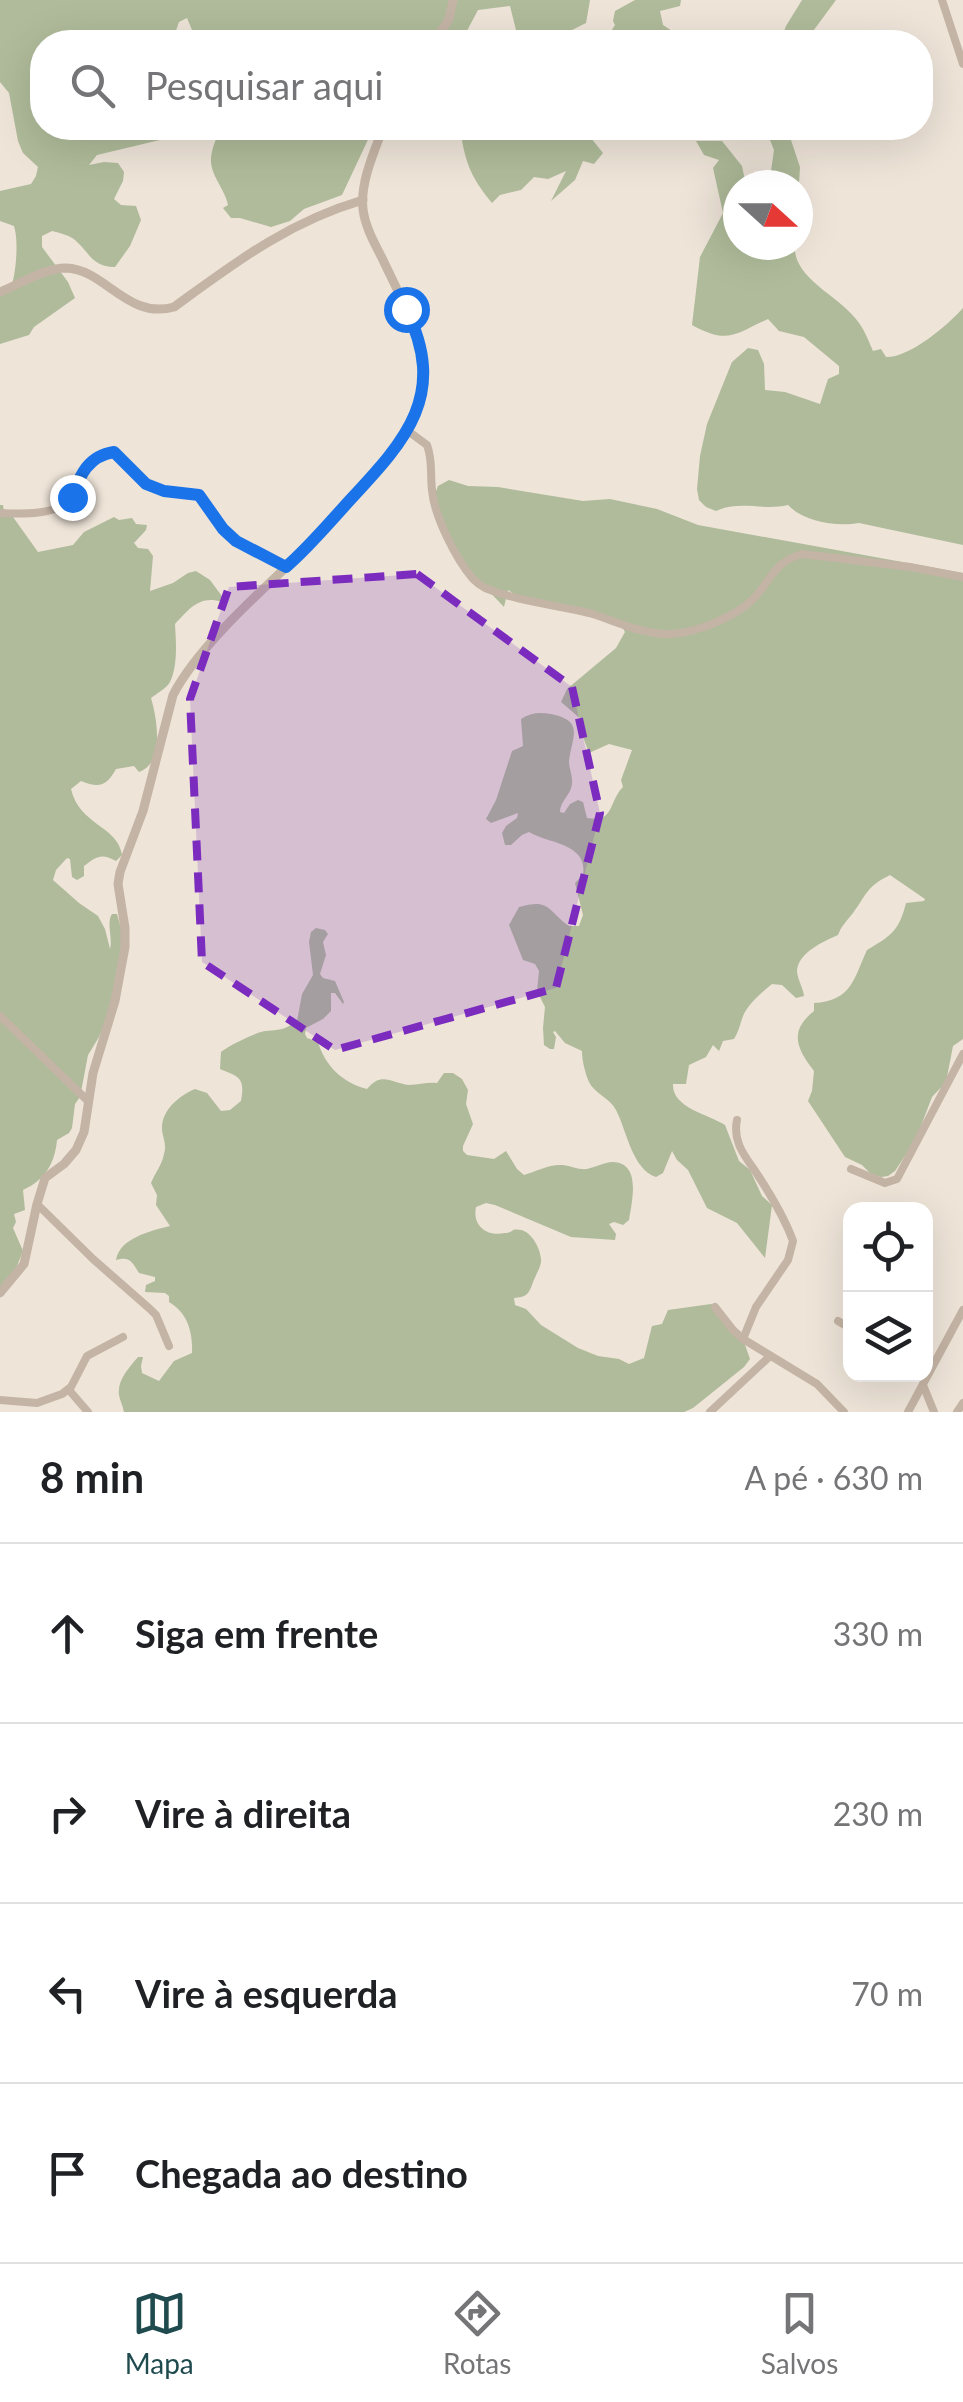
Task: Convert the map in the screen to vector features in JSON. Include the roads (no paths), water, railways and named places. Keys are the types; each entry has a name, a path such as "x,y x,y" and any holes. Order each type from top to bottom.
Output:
{"street":[{"path":"442,30 453,0"},
{"path":"942,0 963,64"},
{"path":"0,1293 24,1264 45,1178 76,1150 84,1132 92,1073 115,1001 124,946 120,872 152,781 173,695 201,656 354,496 408,432 422,389 422,350 365,219 363,200 378,140"},
{"path":"0,292 61,268 74,269 129,301 165,310 273,238 363,200"},
{"path":"408,432 427,445 435,508 479,585 639,629 674,634 710,625 746,605 775,568 802,554 963,577"},
{"path":"0,513 43,512 66,502 88,465 107,452 114,452 146,484 164,491 199,495 236,541 286,567"},
{"path":"0,1016 88,1102"},
{"path":"851,1168 884,1184 897,1179 963,1054"},
{"path":"737,1120 734,1132 740,1150 760,1177 793,1241 788,1260 756,1308 743,1339"},
{"path":"37,1204 156,1315 168,1346"},
{"path":"715,1307 743,1339 817,1384 844,1412"},
{"path":"933,1362 963,1310"},
{"path":"838,1321 843,1324"},
{"path":"0,1400 37,1403 69,1390 87,1356 123,1337"},
{"path":"710,1412 770,1356"},
{"path":"908,1412 924,1382"},
{"path":"923,1386 934,1412"},
{"path":"69,1390 88,1412"},
{"path":"957,1412 963,1403"}]}
